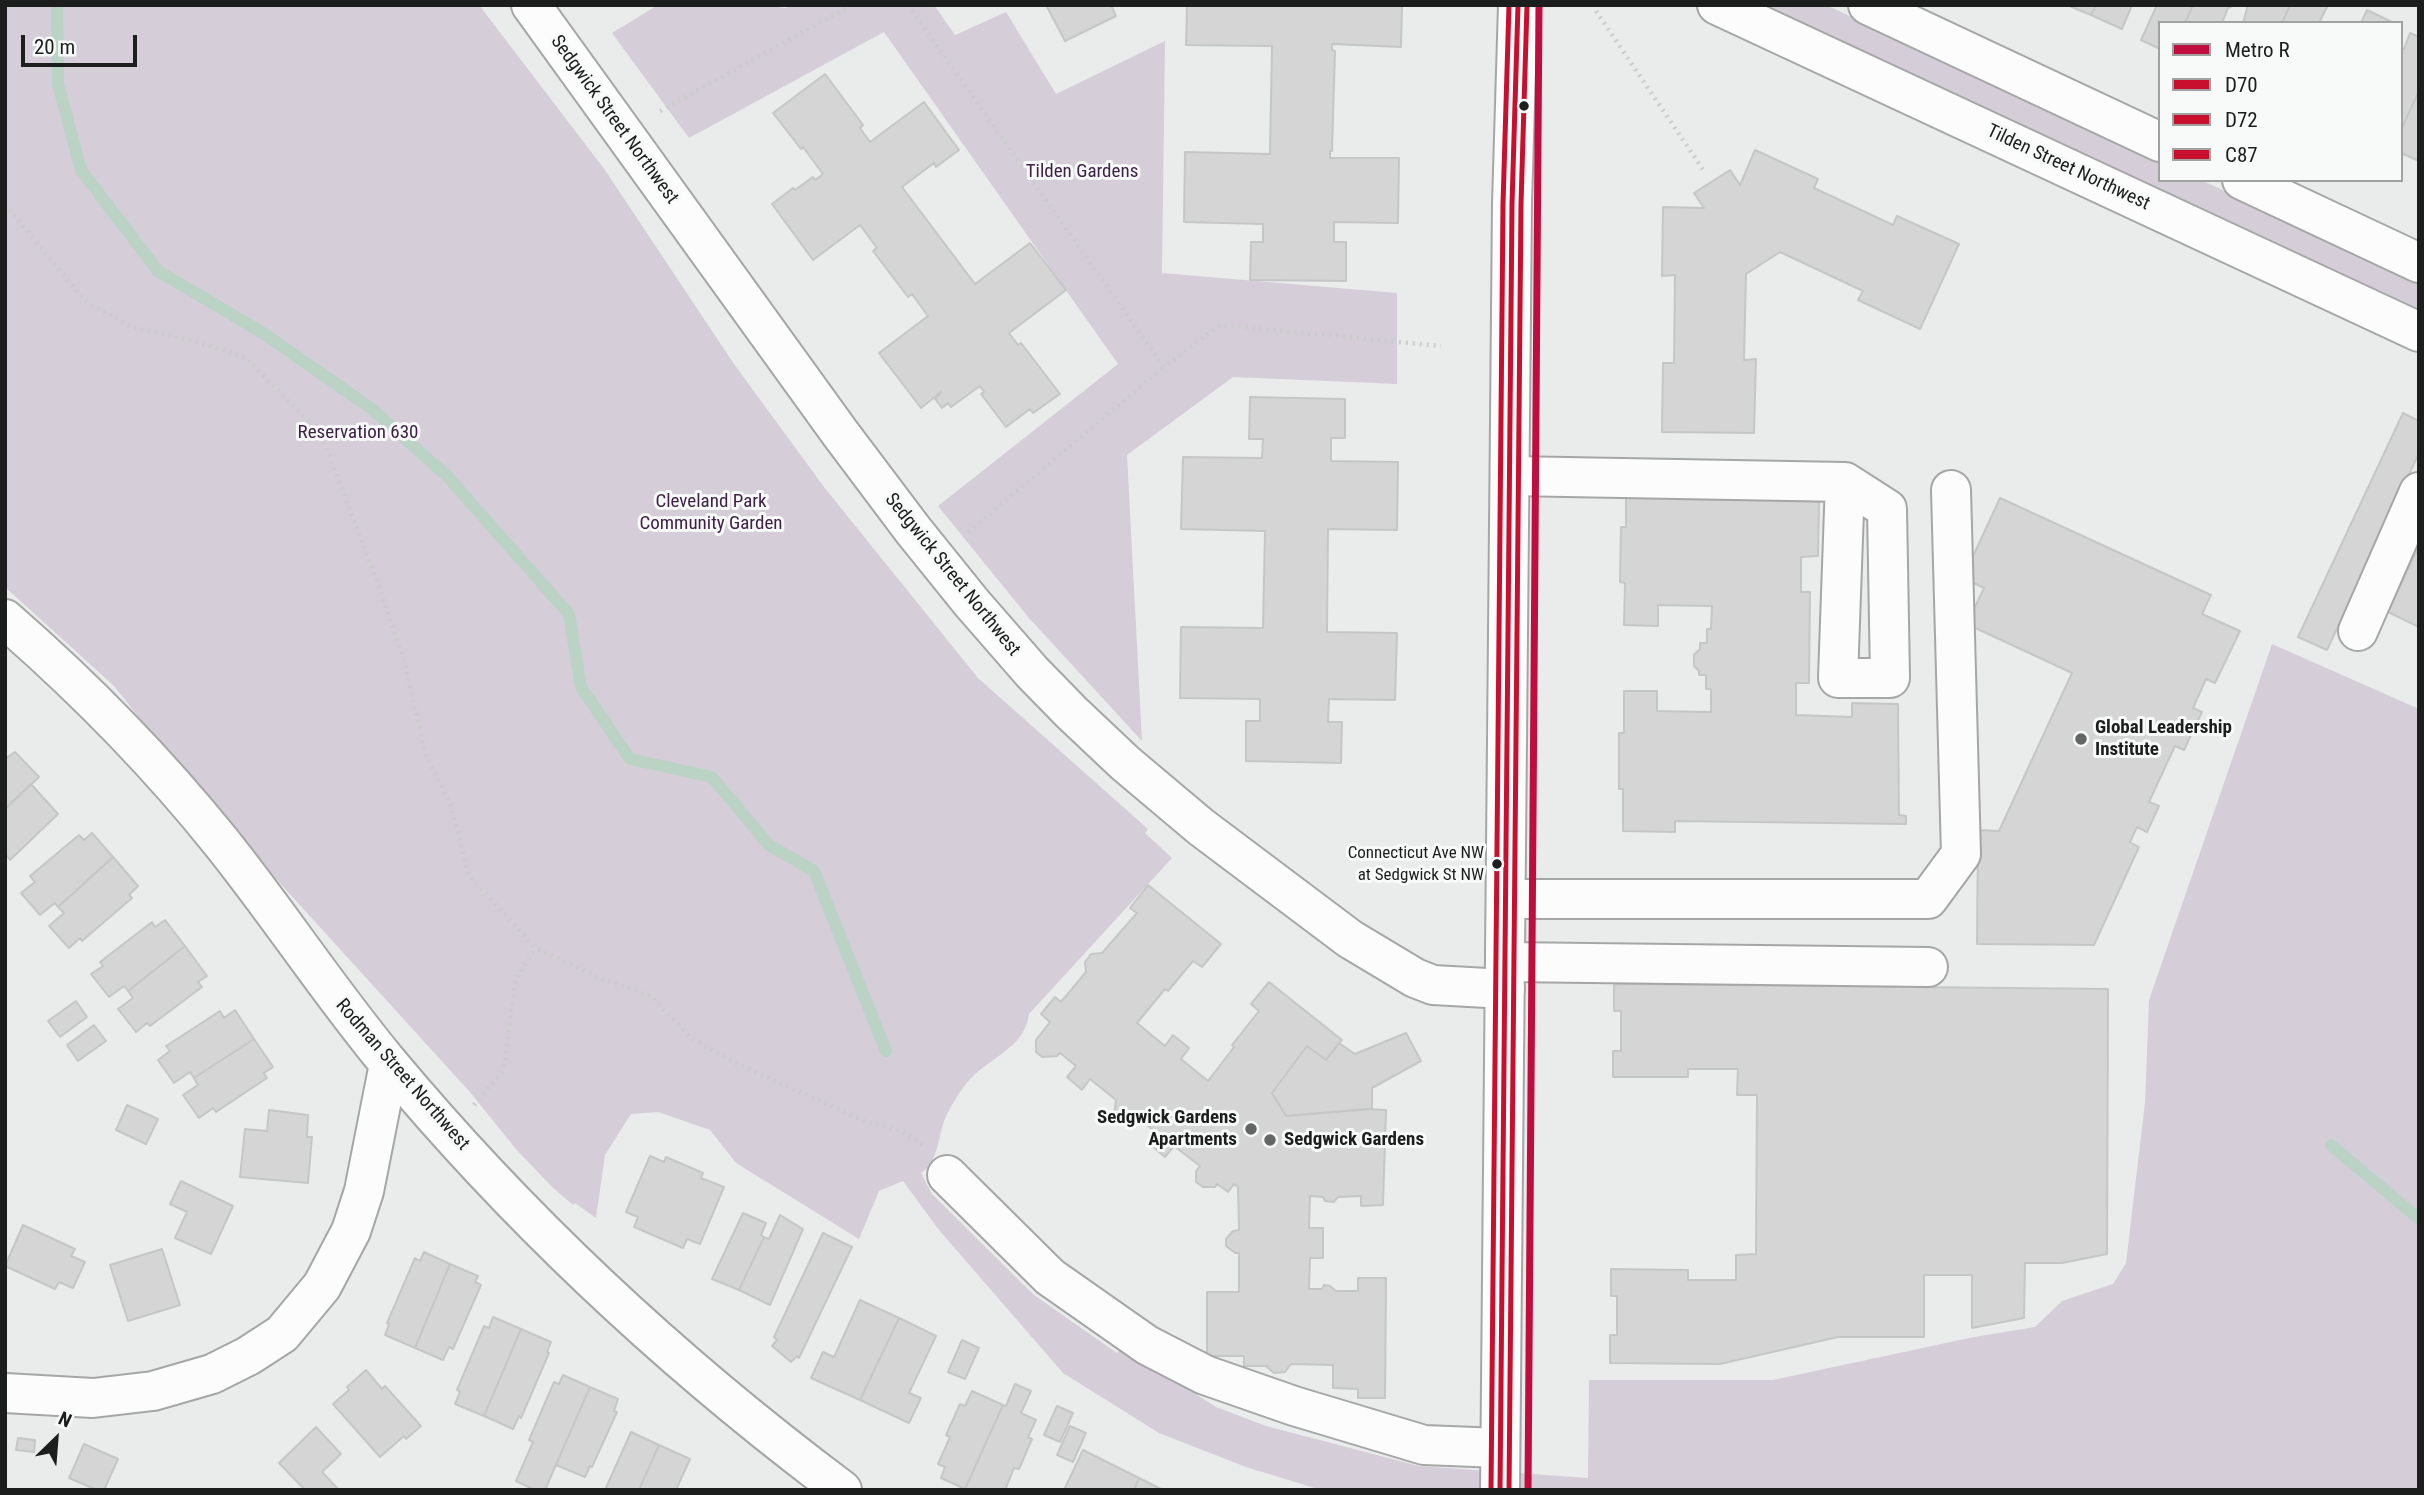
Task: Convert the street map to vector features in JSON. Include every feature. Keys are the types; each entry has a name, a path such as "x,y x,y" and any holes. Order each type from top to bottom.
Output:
{"street":[{"name":"Sedgwick Street Northwest","path":"531,5 839,433 912,530 971,602 1071,712 1125,763 1201,827 1350,939 1415,978 1433,985 1505,976 1928,967"},
{"path":"1500,1490 1512,204 1518,5"},
{"name":"Tilden Street Northwest","path":"1717,5 2419,332"},
{"path":"1868,5 2158,141"},
{"path":"2246,182 2419,263"},
{"path":"1510,476 1845,482"},
{"path":"1506,899 1928,899 1961,854 1951,490"},
{"path":"2358,631 2419,492"},
{"name":"Rodman Street Northwest","path":"5,619 70,678 180,793 260,893 341,1006 451,1133 528,1214 635,1320 716,1390 842,1490"},
{"path":"5,1393 93,1398 153,1391 212,1374 248,1356 282,1334 322,1286 351,1231 365,1191 389,1064"},
{"path":"947,1175 1050,1277 1147,1345 1194,1369 1294,1405 1424,1445 1500,1448"}],"path":[{"path":"660,111 852,5"},
{"path":"908,5 1164,367"},
{"path":"1596,11 1704,171"},
{"path":"5,204 85,301 131,327 194,341 246,358 321,434 405,664 426,756 451,806 469,876 536,948 601,979 651,996 691,1038 735,1063 867,1122 899,1130"},
{"path":"968,532 1164,367 1220,325 1441,346"},
{"path":"451,1133 503,1072 516,978 536,948"}],"green space":[{"name":"Reservation 630","path":"5,5 479,5 605,170 734,364 824,487 978,678 1148,829 1145,833 1172,858 1029,1014 1020,1037 981,1069 963,1088 946,1116 931,1162 921,1173 932,1194 1034,1295 1117,1353 1122,1347 1216,1407 1266,1426 1419,1466 1588,1478 1589,1380 1773,1380 1974,1337 2035,1327 2062,1301 2113,1284 2126,1263 2145,1103 2149,1000 2272,644 2419,709 2419,1490 1321,1490 1246,1467 1159,1433 1063,1373 939,1230 903,1181 879,1191 859,1239 736,1163 710,1130 658,1112 631,1114 605,1155 596,1218 575,1203 573,1205 516,1149 469,1091 207,803 114,686 5,587"},
{"name":"Tilden Gardens","path":"658,5 763,5 786,8 791,5 934,5 955,35 1006,12 1056,94 1165,41 1162,273 1397,293 1397,384 1233,377 1127,455 1142,741 1029,618 938,506 1118,364 884,32 689,138 612,33"},
{"path":"1724,5 1826,5 2158,160 2158,182 2205,182 2419,282 2419,330"}],"building":[{"path":"1046,5 1111,5 1116,16 1065,41"},
{"path":"1187,5 1402,5 1401,47 1332,44 1332,50 1335,51 1330,158 1399,158 1398,223 1334,222 1334,242 1346,242 1346,281 1250,280 1251,242 1263,242 1263,224 1184,222 1185,152 1270,154 1272,46 1186,45"},
{"path":"2067,5 2096,5 2091,15"},
{"path":"2096,5 2132,5 2122,29 2091,15"},
{"path":"2157,5 2193,5 2186,21 2158,21 2158,48 2141,40"},
{"path":"2193,5 2235,5 2228,8 2223,21 2186,21"},
{"path":"2248,5 2290,5 2283,21 2244,21"},
{"path":"2290,5 2328,5 2320,21 2283,21"},
{"path":"2367,10 2390,21 2362,21"},
{"path":"2410,33 2419,37 2419,91 2403,126 2403,48"},
{"path":"825,74 863,125 860,128 870,142 924,102 959,150 936,167 934,163 902,187 975,284 1030,243 1066,290 1009,333 1018,345 1021,343 1060,394 1033,413 1030,409 1006,427 981,394 984,392 980,386 951,407 948,403 942,408 935,399 941,392 921,408 879,353 928,316 912,294 908,297 873,251 877,248 860,225 813,260 772,204 793,188 795,190 813,177 815,180 823,174 773,113"},
{"path":"2419,91 2419,161 2403,154 2403,126"},
{"path":"1755,150 1818,179 1814,188 1893,225 1897,216 1959,244 1920,329 1858,300 1863,291 1780,252 1746,274 1744,360 1756,359 1754,433 1662,432 1663,363 1674,363 1675,275 1662,276 1663,207 1704,208 1694,193 1730,170 1740,185"},
{"path":"1250,397 1345,399 1345,438 1331,438 1331,461 1398,462 1397,530 1328,529 1327,632 1397,633 1395,700 1329,699 1328,722 1342,722 1341,763 1246,761 1246,721 1260,721 1260,699 1180,698 1181,627 1263,628 1265,531 1181,529 1183,457 1262,458 1263,439 1249,439"},
{"path":"2403,413 2419,421 2419,453 2327,650 2298,637"},
{"path":"1626,485 1676,486 1676,499 1819,501 1818,556 1801,557 1801,592 1810,592 1809,683 1796,683 1796,715 1852,717 1852,703 1898,704 1899,815 1906,816 1906,824 1675,821 1675,832 1623,831 1623,789 1619,789 1619,733 1624,733 1624,691 1657,691 1657,711 1711,712 1711,689 1706,689 1706,675 1699,675 1694,666 1694,655 1700,649 1700,643 1707,643 1712,606 1658,605 1658,626 1624,625 1625,583 1620,582 1621,527 1626,527"},
{"path":"2000,498 2211,595 2202,614 2240,631 2215,683 2206,679 2193,708 2202,712 2184,750 2175,746 2149,802 2159,806 2147,832 2137,827 2130,842 2139,847 2094,945 1977,944 1978,830 1999,831 2072,673 1967,624 1984,588 1963,578"},
{"path":"2419,546 2419,627 2388,612"},
{"path":"15,752 39,777 5,809 5,759"},
{"path":"31,784 58,814 10,860 7,856 5,858 5,809"},
{"path":"92,833 113,857 58,907 55,903 40,915 21,893 35,882 30,876 79,835 84,840"},
{"path":"113,857 138,886 129,895 132,898 82,941 80,938 69,948 49,926 64,913 58,907"},
{"name":"Sedgwick Gardens","path":"1148,885 1221,944 1202,967 1193,961 1137,1023 1165,1046 1173,1035 1189,1048 1181,1059 1208,1081 1259,1011 1251,1004 1269,982 1342,1040 1326,1060 1307,1046 1272,1093 1286,1116 1366,1109 1386,1110 1383,1205 1361,1206 1361,1196 1338,1197 1334,1202 1325,1201 1323,1197 1310,1196 1309,1228 1323,1228 1323,1258 1310,1258 1309,1289 1322,1289 1324,1285 1336,1291 1358,1291 1358,1278 1386,1278 1385,1398 1358,1398 1358,1389 1333,1388 1333,1365 1291,1364 1285,1372 1274,1373 1266,1366 1244,1366 1244,1356 1207,1356 1207,1292 1239,1292 1239,1253 1226,1246 1226,1239 1233,1231 1239,1230 1238,1187 1234,1184 1228,1192 1217,1184 1215,1187 1203,1187 1196,1182 1196,1171 1200,1166 1174,1146 1165,1157 1151,1145 1159,1135 1136,1116 1133,1120 1122,1120 1114,1115 1116,1100 1090,1079 1082,1090 1067,1077 1076,1066 1060,1053 1057,1056 1042,1057 1036,1052 1036,1040 1050,1022 1041,1014 1055,997 1061,1002 1086,972 1085,962 1091,954 1102,953 1137,913 1130,908"},
{"path":"165,920 185,946 128,991 124,986 109,997 91,974 103,966 100,962 152,922 155,927"},
{"path":"185,946 207,976 198,982 202,987 150,1026 147,1023 136,1032 118,1009 133,998 128,991"},
{"path":"1614,984 2108,989 2107,1254 2062,1263 2025,1263 2024,1318 1972,1328 1972,1275 1924,1275 1924,1337 1838,1337 1720,1364 1610,1363 1610,1335 1617,1335 1617,1296 1611,1296 1611,1269 1688,1270 1688,1280 1736,1280 1736,1255 1756,1254 1757,1095 1737,1095 1738,1069 1688,1069 1688,1077 1613,1077 1613,1051 1621,1051 1621,1011 1614,1011"},
{"path":"76,1001 87,1017 60,1037 48,1021"},
{"path":"235,1010 254,1039 194,1078 190,1072 174,1083 158,1060 170,1051 166,1046 220,1011 224,1018"},
{"path":"94,1025 106,1041 78,1061 67,1045"},
{"path":"1406,1033 1421,1061 1372,1088 1372,1109 1286,1116 1272,1093 1307,1046 1326,1060 1339,1043 1355,1054"},
{"path":"254,1039 273,1067 264,1073 267,1078 216,1112 213,1108 199,1118 183,1095 198,1085 194,1078"},
{"path":"127,1105 158,1119 146,1144 116,1130"},
{"path":"269,1110 308,1115 307,1137 312,1137 308,1183 240,1177 245,1129 267,1131"},
{"path":"650,1156 664,1162 666,1157 703,1173 701,1178 724,1187 700,1244 687,1239 683,1248 634,1227 638,1217 626,1212"},
{"path":"181,1181 233,1206 211,1254 175,1238 187,1212 170,1204"},
{"path":"743,1213 766,1223 761,1235 764,1237 739,1290 712,1279"},
{"path":"780,1215 803,1229 770,1305 739,1290 764,1237 769,1239"},
{"path":"23,1225 75,1249 71,1256 85,1262 73,1288 59,1282 55,1289 5,1266"},
{"path":"823,1233 852,1247 799,1358 797,1356 791,1362 772,1346 777,1340 774,1337"},
{"path":"162,1249 180,1305 128,1321 110,1265"},
{"path":"424,1252 450,1264 415,1348 385,1335 389,1324 387,1323 415,1258 420,1261"},
{"path":"450,1264 478,1276 475,1282 481,1285 453,1349 449,1347 443,1360 415,1348"},
{"path":"860,1300 899,1318 860,1400 811,1378 823,1352 834,1357"},
{"path":"493,1317 521,1329 484,1416 455,1404 460,1392 457,1390 484,1326 489,1328"},
{"path":"899,1318 936,1336 909,1393 921,1398 909,1423 860,1400"},
{"path":"521,1329 551,1342 547,1352 549,1353 521,1418 519,1416 513,1429 484,1416"},
{"path":"962,1340 979,1348 965,1379 948,1372"},
{"path":"366,1370 382,1389 385,1386 421,1426 406,1439 404,1436 380,1457 333,1404"},
{"path":"563,1375 590,1387 545,1490 535,1490 516,1481 533,1442 529,1440 554,1382 559,1384"},
{"path":"1015,1384 1031,1391 1021,1413 1036,1420 1028,1437 1032,1439 1019,1469 1014,1468 1005,1490 965,1489 1003,1405 1006,1406"},
{"path":"590,1387 618,1399 614,1411 617,1412 585,1477 556,1465"},
{"path":"972,1391 1003,1405 965,1489 941,1478 945,1467 938,1464 950,1437 946,1435 960,1404 965,1406"},
{"path":"1057,1406 1073,1413 1060,1442 1044,1435"},
{"path":"1070,1426 1086,1433 1073,1462 1057,1455"},
{"path":"316,1427 341,1454 322,1472 339,1490 305,1490 279,1463"},
{"path":"631,1432 659,1445 639,1490 605,1490"},
{"path":"18,1438 35,1440 34,1452 16,1450"},
{"path":"84,1444 118,1459 104,1490 97,1490 69,1478"},
{"path":"659,1445 690,1459 676,1490 639,1490"},
{"path":"1083,1450 1139,1478 1134,1490 1064,1490"},
{"path":"1139,1478 1163,1490 1134,1490"}],"waterway":[{"path":"57,5 58,84 81,170 158,271 263,333 372,409 448,477 569,614 581,687 630,759 712,777 769,845 814,871 886,1051"},
{"path":"2331,1145 2419,1219"}],"metro line":[{"name":"R","path":"1528,1490 1539,5"}],"transit line":[{"name":"C87","path":"1491,1490 1503,204 1509,5"},
{"name":"D70","path":"1500,1490 1512,204 1518,5"},
{"name":"D72","path":"1509,1490 1521,204 1527,5"}],"place":[{"name":"Global Leadership Institute","path":"2081,739"},
{"name":"Connecticut Ave NW at Sedgwick St NW","path":"1497,864"},
{"name":"Sedgwick Gardens Apartments","path":"1251,1129"},
{"name":"Sedgwick Gardens","path":"1270,1140"}],"park label":[{"name":"Cleveland Park Community Garden","path":"711,513"}]}
